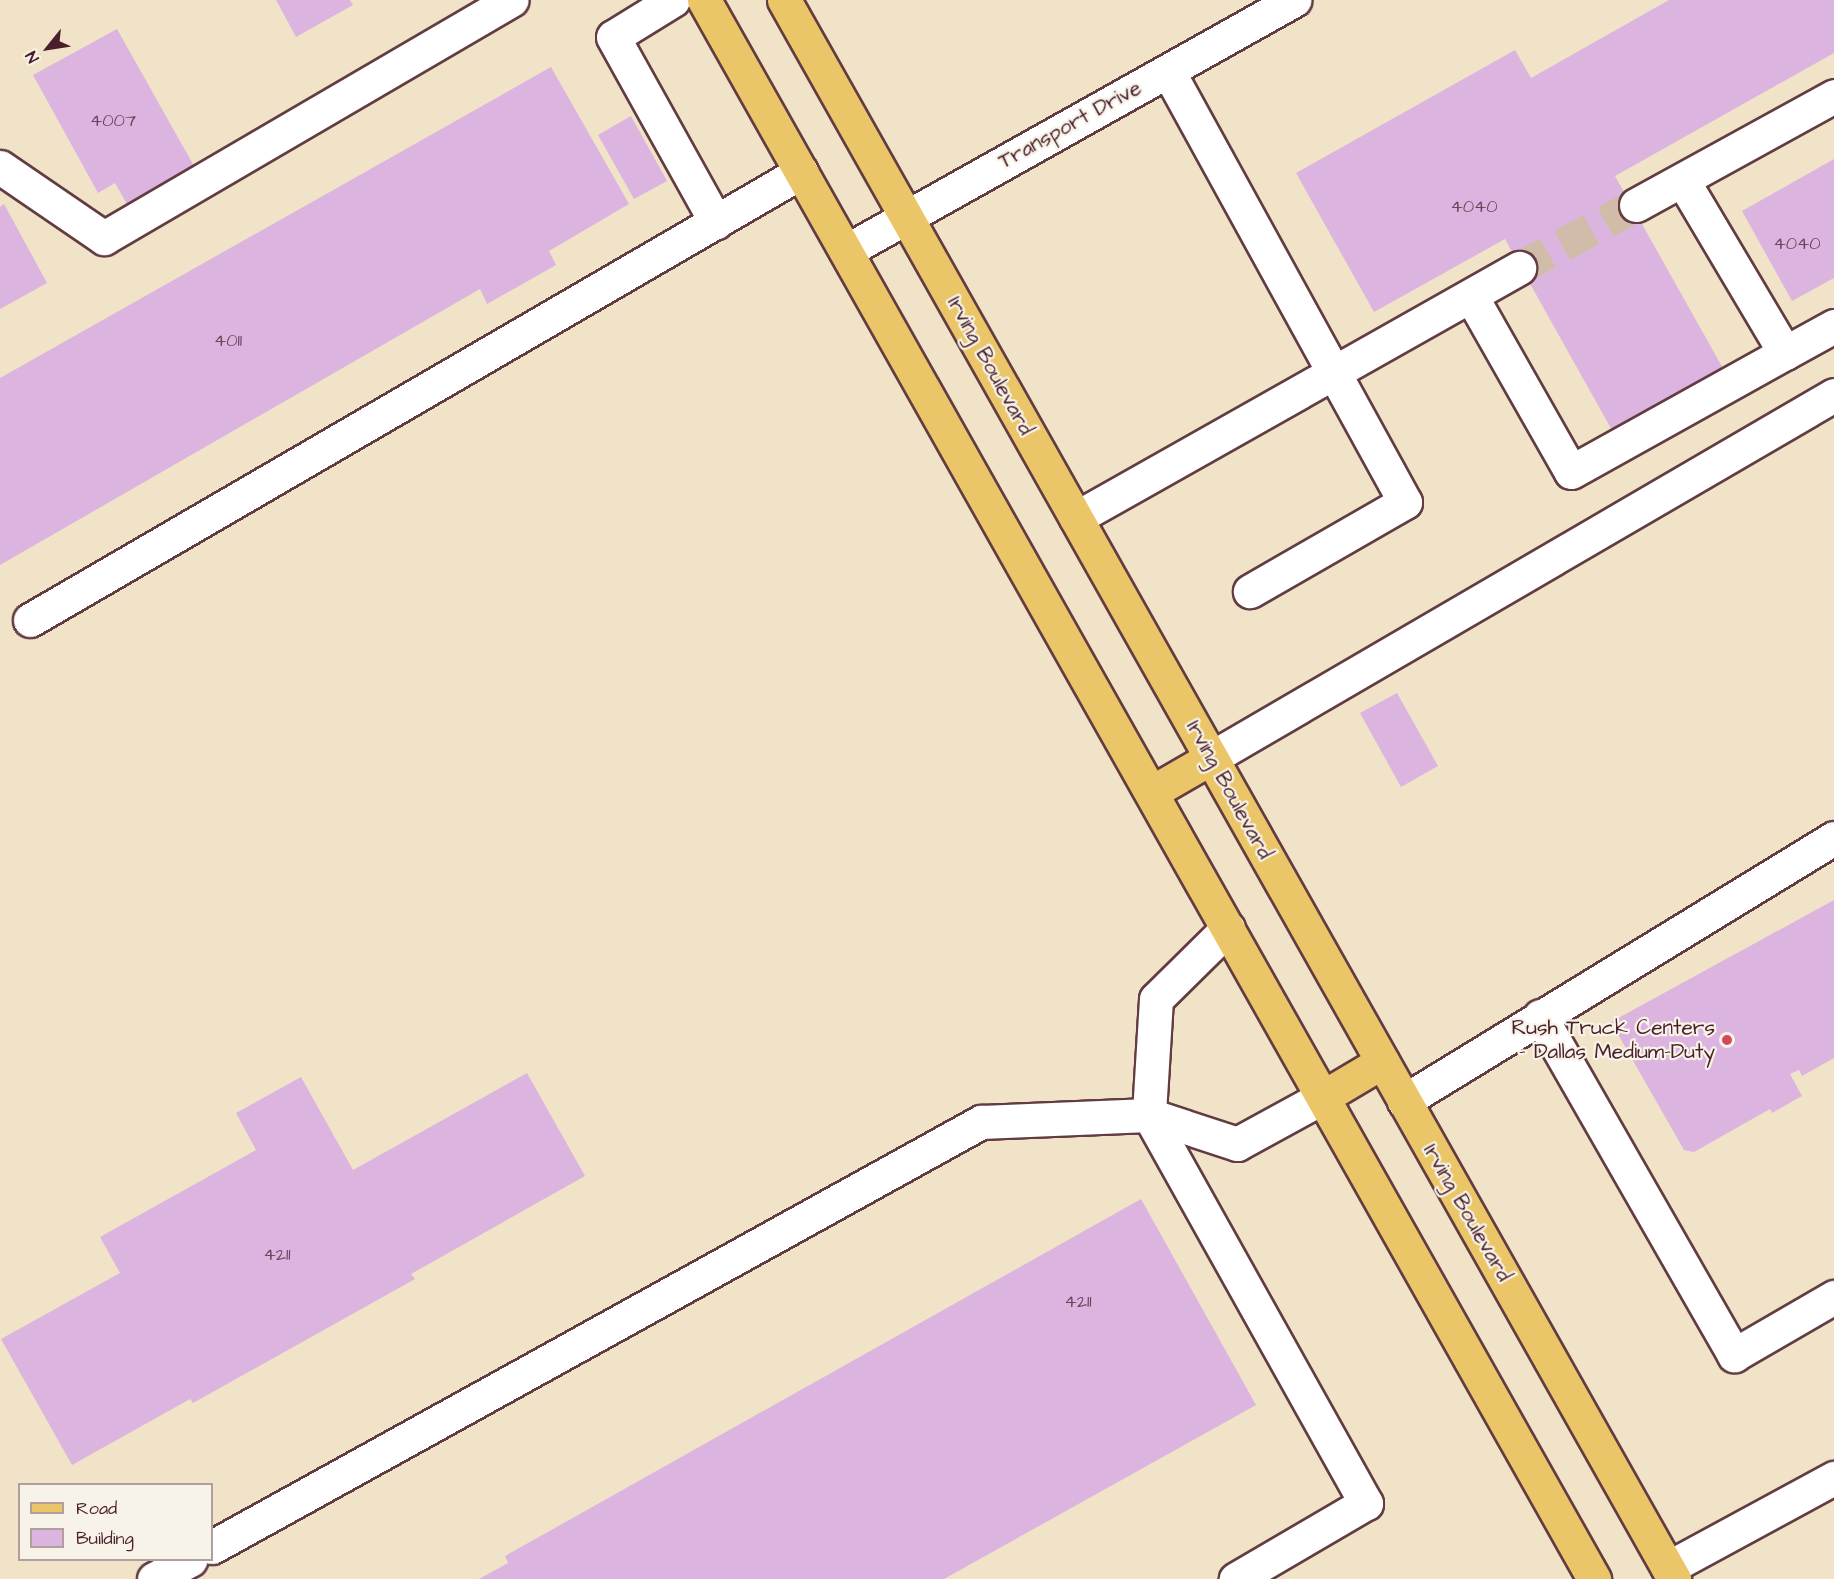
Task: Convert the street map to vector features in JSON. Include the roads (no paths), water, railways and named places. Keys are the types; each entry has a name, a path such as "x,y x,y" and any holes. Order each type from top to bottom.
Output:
{"main road":[{"path":"704,0 1594,1579"},
{"name":"Irving Boulevard","path":"784,0 1671,1574"},
{"path":"1152,792 1211,758"},
{"path":"1323,1097 1382,1062"}],"street":[{"path":"0,167 104,238 512,0"},
{"path":"673,0 613,37 716,222"},
{"name":"Transport Drive","path":"846,251 1294,0"},
{"path":"1168,71 1405,502 1250,591"},
{"path":"1636,205 1834,96"},
{"path":"30,620 801,172"},
{"path":"1683,181 1785,353"},
{"path":"1076,518 1519,268"},
{"path":"1471,296 1571,472 1834,326"},
{"path":"1211,758 1834,395"},
{"path":"1404,1101 1834,838"},
{"path":"1228,928 1156,999 1149,1115 1366,1503 1236,1579"},
{"path":"1540,1016 1734,1355 1834,1297"},
{"path":"213,1546 981,1122 1149,1115 1237,1144 1323,1097"},
{"path":"1671,1574 1834,1479"},
{"path":"154,1579 188,1561"}],"tunnel":[{"path":"1519,268 1636,205"}],"place":[{"name":"Rush Truck Centers – Dallas Medium-Duty","path":"1727,1040"}]}
